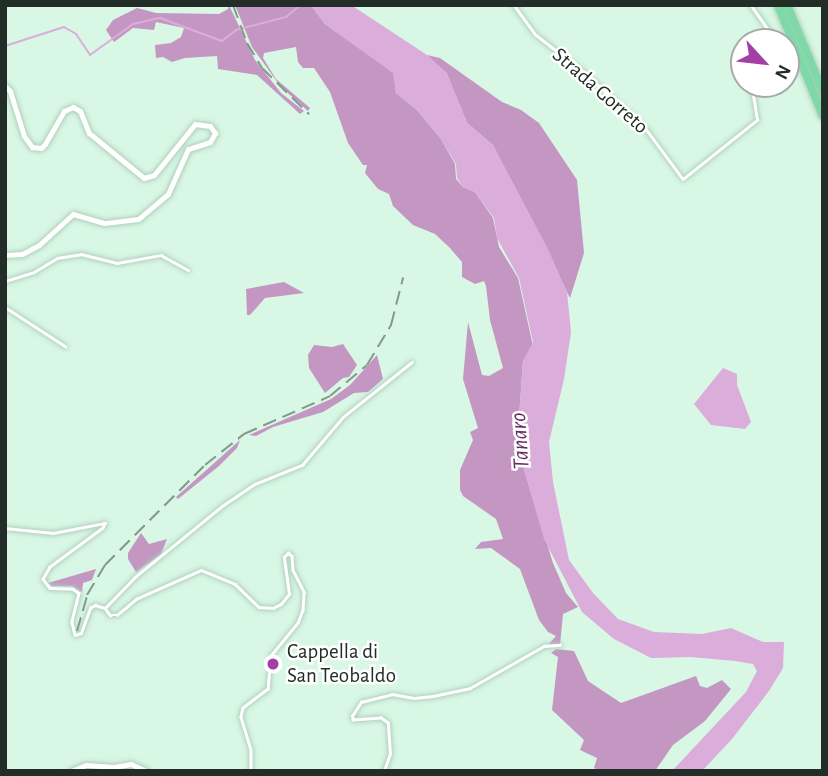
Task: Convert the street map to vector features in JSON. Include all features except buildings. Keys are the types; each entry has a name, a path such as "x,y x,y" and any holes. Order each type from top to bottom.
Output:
{"highway":[{"path":"778,5 823,116"},
{"path":"785,5 823,92"},
{"path":"785,5 823,101"}],"main road":[{"path":"5,86 10,91 24,136 32,147 41,148 64,111 73,107 80,111 89,133 144,178 155,175 195,124 210,125 215,133 210,142 188,149 167,194 138,219 104,223 73,214 39,245 22,254 5,255"},
{"path":"71,771 86,765 114,767 131,764 146,771"}],"street":[{"name":"Strada Gorreto","path":"514,5 535,34 585,73 646,129 683,179 757,120 753,98"},
{"path":"751,5 767,28"},
{"path":"5,281 34,272 57,258 81,254 117,263 154,254 188,270"},
{"path":"5,307 65,346"},
{"path":"104,608 135,577 222,506 255,484 302,465 343,417 412,362"},
{"path":"5,528 53,534 105,523 103,528 50,567 43,579 50,588 73,589 79,593 72,622 75,635 81,633 90,608 95,605 104,608 110,615 117,615 136,599 201,570 235,584 259,607 273,608 281,604 289,594 284,557 288,553 292,556 293,570 304,592 303,610 271,656 268,689 243,708 241,718 251,750 251,771"},
{"path":"384,771 390,754 388,723 381,718 353,720 352,716 360,702 392,694 415,698 470,688 544,646 561,645"}],"shaded area":[{"path":"229,5 255,60 281,93 304,111 300,114 257,75 218,69 217,56 185,58 172,62 163,57 156,58 155,45 171,43 181,37 184,28 156,22 154,30 133,28 114,42 106,30 113,20 137,8 156,13 219,14 228,9"},
{"path":"235,5 311,5 325,24 394,73 396,93 417,110 441,139 455,164 456,179 463,187 475,192 493,218 499,247 518,278 533,346 523,361 518,432 524,470 553,563 566,593 578,607 563,614 560,645 549,644 556,636 548,632 539,620 520,569 491,548 475,549 481,542 503,539 496,519 463,496 460,490 460,470 473,440 470,432 478,428 463,379 468,322 482,375 489,376 503,368 490,320 484,281 475,284 462,277 462,262 449,247 435,234 413,225 393,206 389,194 378,189 365,173 367,165 363,165 348,143 330,92 314,68 303,68 298,62 296,47 264,53 263,58 276,79 310,108 308,111 281,87 252,47"},
{"path":"427,55 440,58 502,102 521,110 539,123 577,180 584,253 570,298 493,145 467,123 447,74"},
{"path":"284,282 304,293 265,298 247,315 246,289"},
{"path":"343,344 357,365 349,377 343,378 325,393 309,368 308,355 314,345 332,347"},
{"path":"377,355 383,379 368,392 354,393 323,412 273,427 256,436 249,435 331,399 350,385"},
{"path":"240,440 237,448 219,466 178,499 176,497"},
{"path":"141,533 149,544 167,539 161,554 136,572 128,559 128,553"},
{"path":"96,569 92,580 83,583 82,592 71,586 52,586 48,583"},
{"path":"556,649 574,651 588,681 621,703 696,676 700,686 707,688 722,680 731,689 705,721 673,745 655,771 601,771 594,768 597,758 580,750 584,740 552,710 558,657 551,653"}],"water":[{"name":"Tanaro","path":"311,5 351,5 427,55 447,73 467,123 493,145 548,249 567,292 571,332 564,379 549,442 553,482 569,560 593,593 618,619 654,632 702,634 731,628 763,642 784,642 783,668 769,691 732,739 702,771 672,771 746,692 757,671 753,664 735,661 691,657 651,658 614,639 582,612 544,539 524,470 518,432 523,361 533,342 519,278 497,238 494,218 475,192 463,187 457,178 456,164 441,139 417,110 396,93 393,73 325,24"},
{"path":"723,368 737,374 737,385 751,422 745,429 711,425 694,404"}],"waterway":[{"path":"5,46 64,27 76,34 90,55 133,24 160,18 222,41 236,30 286,17 301,5"}],"railway":[{"path":"233,5 247,43 262,68 309,114"},
{"path":"77,631 87,595 105,565 205,465 244,434 330,396 367,365 391,325 403,278"}],"place":[{"name":"Cappella di San Teobaldo","path":"273,664"}]}
